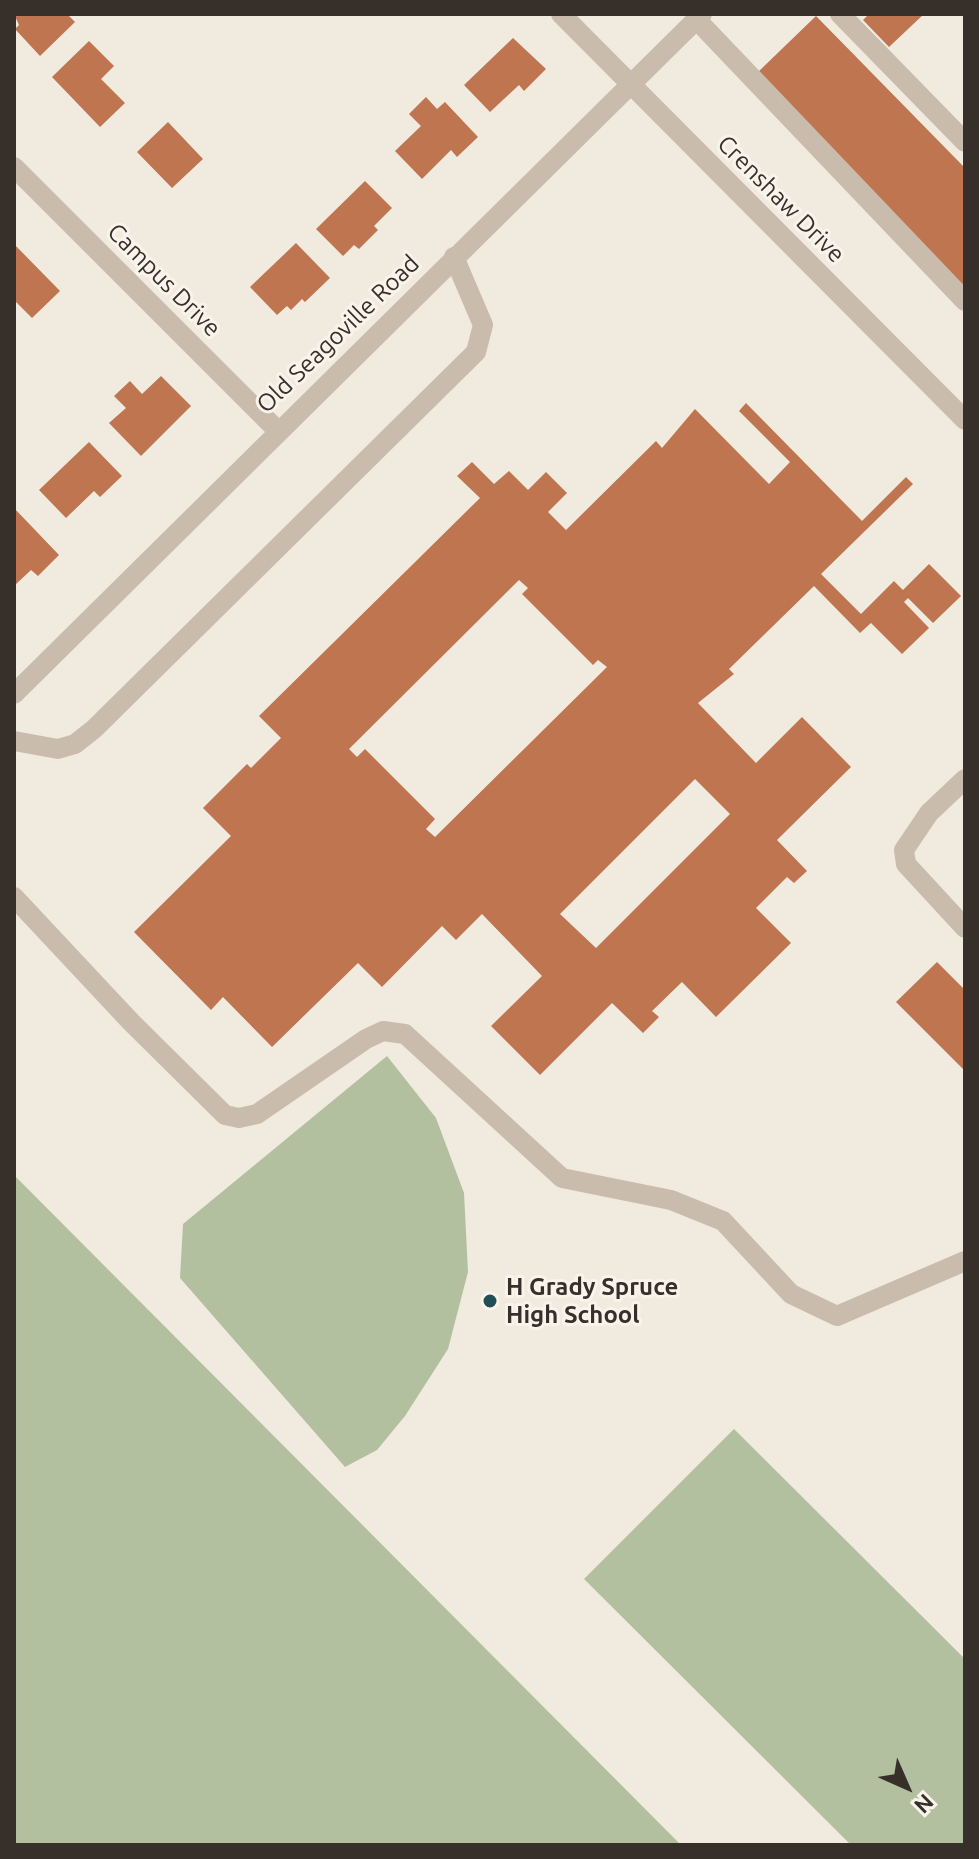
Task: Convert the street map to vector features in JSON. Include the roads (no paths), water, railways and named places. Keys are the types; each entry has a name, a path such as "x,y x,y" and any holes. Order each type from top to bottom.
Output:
{"street":[{"name":"Crenshaw Drive","path":"561,14 965,420"},
{"path":"840,14 965,142"},
{"name":"Old Seagoville Road","path":"14,694 277,430 699,17"},
{"path":"699,17 965,301"},
{"name":"Campus Drive","path":"14,167 277,430"},
{"path":"14,741 58,749 75,744 94,729 476,352 483,325 454,257"},
{"path":"965,779 929,813 904,850 906,864 965,928"},
{"path":"14,897 131,1022 225,1115 239,1118 257,1114 366,1039 383,1031 405,1034 562,1178 671,1200 723,1221 791,1294 837,1316 965,1261"}],"place":[{"name":"H Grady Spruce High School","path":"490,1301"}]}
